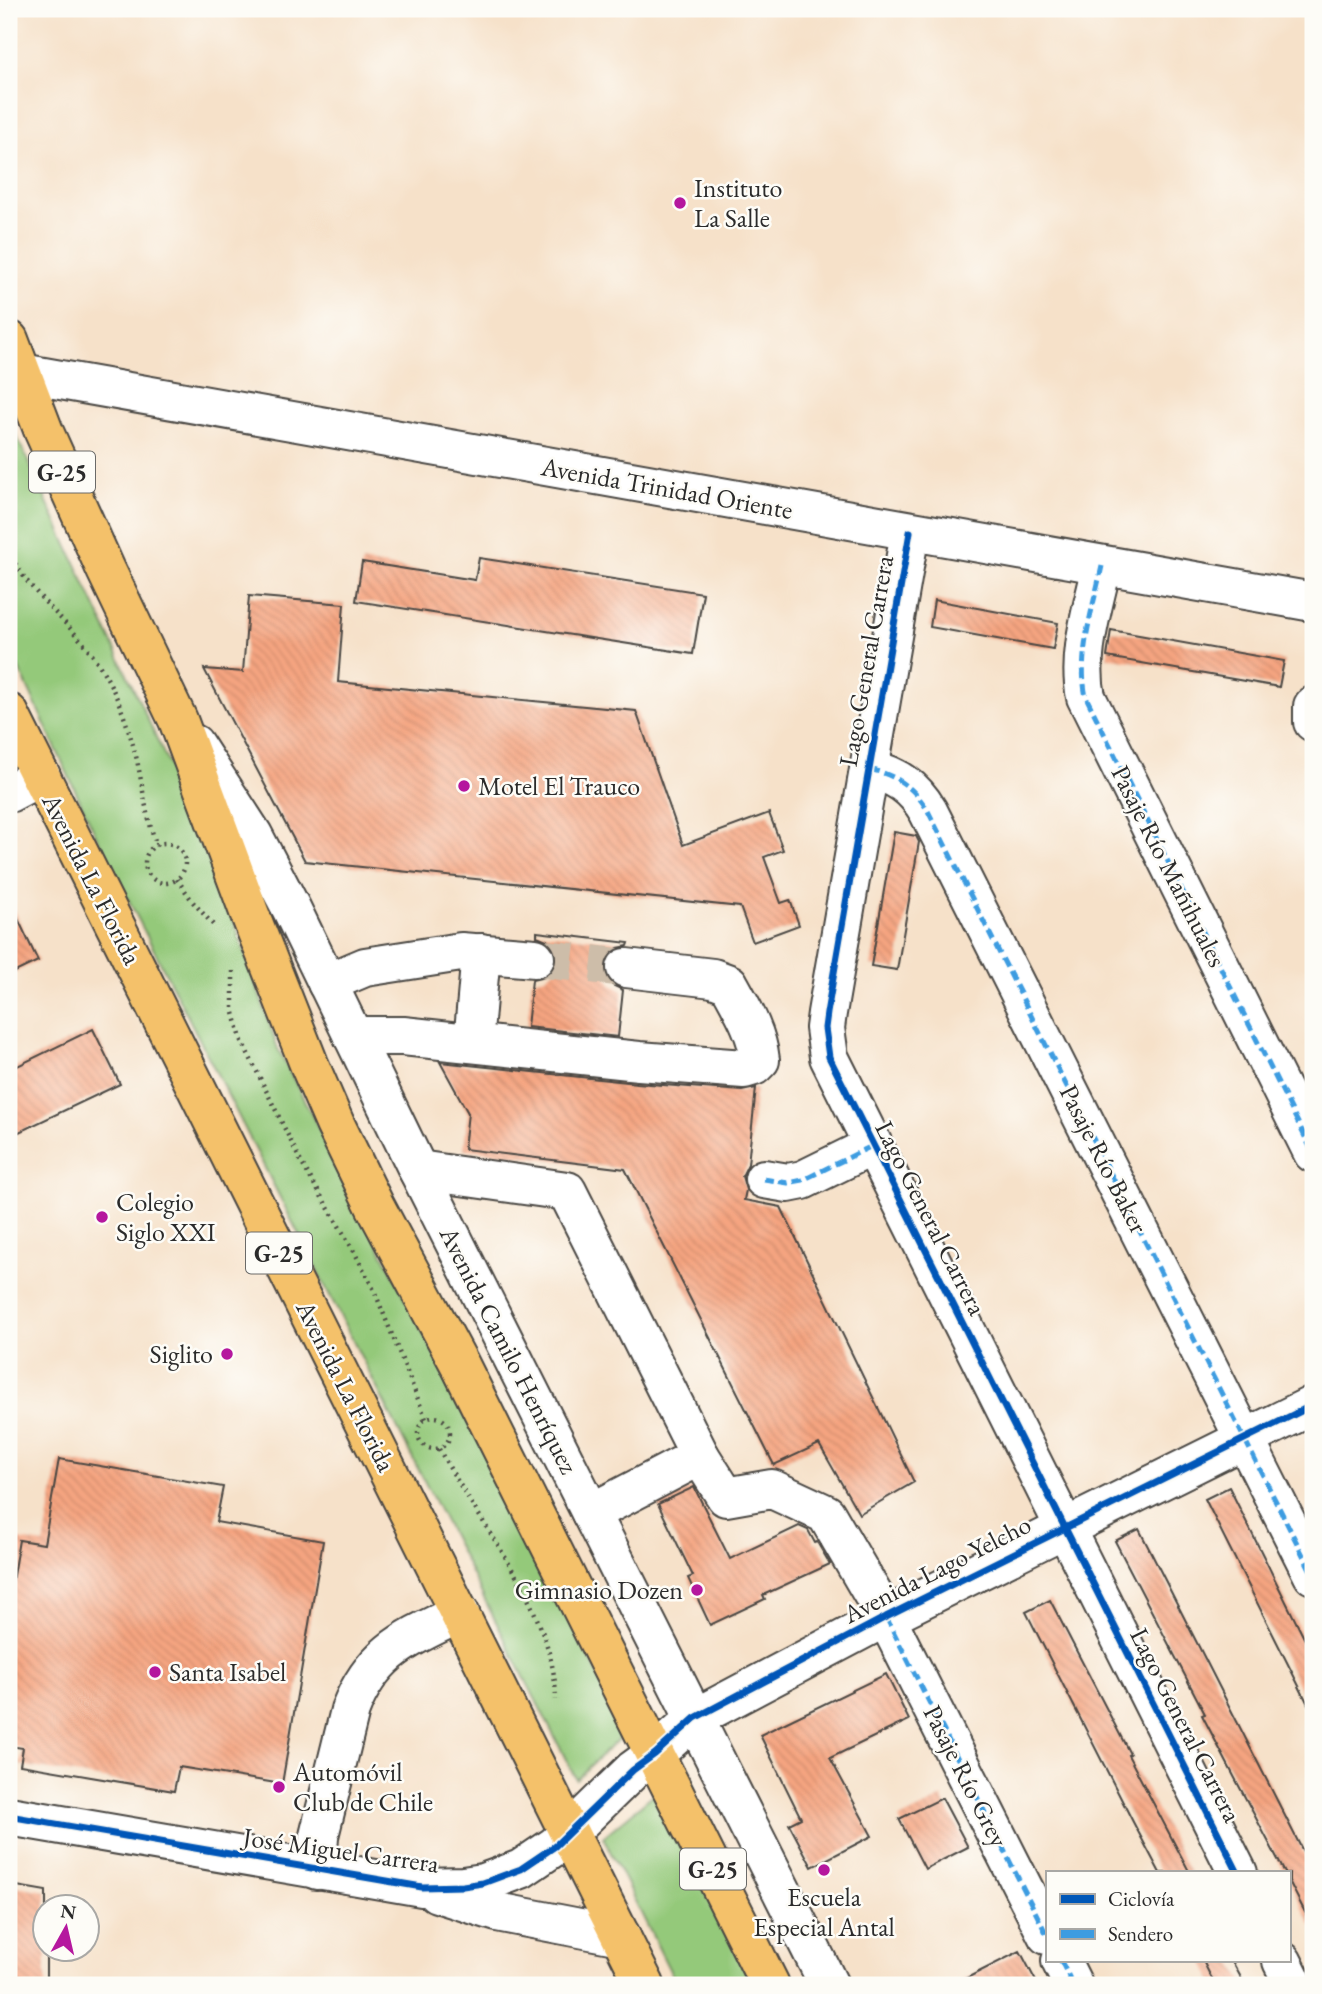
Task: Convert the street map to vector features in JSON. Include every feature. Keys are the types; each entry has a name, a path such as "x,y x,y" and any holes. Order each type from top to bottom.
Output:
{"main road":[{"name":"Avenida Camilo Henríquez","path":"12,365 178,720 249,912 335,1124 375,1206 459,1363 770,1985"},
{"name":"Avenida La Florida","path":"9,713 25,785 460,1613 645,1985"}],"street":[{"name":"Avenida Trinidad Oriente","path":"12,365 910,532 1313,602"},
{"name":"Lago General Carrera","path":"910,532 825,1028 826,1044 833,1069 1237,1871"},
{"name":"Pasaje Río Mañihuales","path":"1102,566 1083,671 1090,707 1313,1153"},
{"path":"1313,706 1313,722"},
{"name":"Avenida Camilo Henríquez","path":"178,720 253,835 418,1170 829,1985"},
{"name":"Pasaje Río Baker","path":"869,769 883,772 902,782 920,797 928,811 1313,1575"},
{"path":"327,983 365,967 461,953 535,958"},
{"path":"473,1044 481,953"},
{"path":"353,1036 403,1036 639,1061 744,1069 754,1066 760,1060 759,1048 750,1023 729,984 713,978 626,968"},
{"path":"764,1179 788,1183 803,1180 872,1146"},
{"path":"418,1170 567,1191 700,1456 592,1513"},
{"name":"Avenida Lago Yelcho","path":"695,1718 886,1617 1313,1405"},
{"name":"Pasaje Río Grey","path":"700,1456 726,1497 772,1489 826,1514 886,1617 1046,1933"},
{"path":"317,1870 319,1836 356,1694 383,1657 401,1643 460,1613"},
{"name":"José Miguel Carrera","path":"9,1816 422,1887 463,1886 502,1877 536,1860 570,1833 633,1770 695,1718"},
{"name":"José Miguel Carrera","path":"422,1887 484,1909 621,1936"},
{"path":"1062,1962 1073,1985"},
{"path":"1282,1962 1294,1985"}],"path":[{"path":"9,551 27,582 87,646 108,681 135,753 146,814 157,846"},
{"path":"171,845 182,853 185,867 177,879 159,882 148,873 147,855 157,846 171,845"},
{"path":"177,879 218,931"},
{"path":"233,967 233,1009 241,1039 301,1162 362,1265 389,1324 426,1419"},
{"path":"439,1418 449,1427 449,1440 439,1449 432,1449 421,1443 418,1430 426,1419 439,1418"},
{"path":"439,1449 508,1562 526,1597 550,1658 556,1700"}],"green space":[{"path":"9,420 213,860 278,1049 627,1731 576,1779 101,846 9,647"},
{"path":"656,1792 753,1985 677,1985 603,1837"}],"building":[{"path":"479,558 703,593 693,654 356,601 362,562 475,580"},
{"name":"Motel El Trauco","path":"249,596 344,604 338,682 636,711 683,845 769,813 783,850 764,857 781,903 790,900 799,925 753,942 740,907 305,861 204,669 243,672"},
{"path":"934,600 1058,623 1053,649 930,627"},
{"path":"1111,630 1284,661 1279,687 1107,657"},
{"path":"894,832 916,836 919,842 897,970 871,966"},
{"path":"9,900 38,961 9,975"},
{"path":"537,932 629,943 628,946 609,954 604,966 612,985 623,990 618,1037 527,1027 532,980 545,977 553,971 557,960 554,948 547,940 537,936"},
{"path":"93,1029 120,1084 17,1133 9,1117 9,1070"},
{"path":"440,1062 637,1083 742,1091 756,1088 748,1164 742,1176 746,1190 744,1200 781,1207 914,1482 859,1514 819,1444 774,1465 625,1169 464,1149 468,1113"},
{"name":"Santa Isabel","path":"59,1459 223,1487 216,1522 323,1541 282,1784 179,1767 174,1791 20,1765 23,1748 9,1746 9,1599 19,1540 44,1544"},
{"path":"694,1487 730,1559 799,1526 808,1530 830,1564 763,1595 765,1599 710,1625 688,1578 693,1576 658,1504"},
{"path":"1229,1487 1313,1656 1313,1714 1205,1499"},
{"path":"1139,1529 1313,1871 1313,1928 1290,1883 1290,1871 1284,1871 1115,1541"},
{"path":"1050,1600 1189,1871 1159,1871 1026,1612"},
{"path":"886,1674 909,1720 830,1758 872,1836 812,1867 789,1824 801,1818 760,1735"},
{"path":"942,1798 968,1847 925,1869 899,1819"},
{"path":"11,1885 46,1891 32,1892 32,1962 46,1962 46,1985 9,1985"},
{"path":"1020,1951 1038,1985 953,1985"},
{"path":"1204,1962 1233,1962 1245,1985 1215,1985"}],"tunnel":[{"path":"535,958 626,968"}],"marked path":[{"path":"1102,566 1085,648 1083,665 1086,697 1313,1153"},
{"path":"1313,706 1313,722"},
{"path":"869,769 903,783 917,795 928,811 1313,1575"},
{"path":"764,1179 788,1183 803,1180 872,1146"},
{"path":"886,1617 1046,1933"},
{"path":"1062,1962 1073,1985"}],"cycle path":[{"path":"910,532 827,1013 825,1028 829,1057 1237,1871"},
{"path":"9,1816 422,1887 483,1883 521,1869 555,1846 633,1770 695,1718 886,1617 1313,1405"}],"place":[{"name":"Instituto La Salle","path":"680,203"},
{"name":"Motel El Trauco","path":"464,786"},
{"name":"Colegio Siglo XXI","path":"102,1217"},
{"name":"Siglito","path":"227,1354"},
{"name":"Gimnasio Dozen","path":"697,1590"},
{"name":"Santa Isabel","path":"155,1672"},
{"name":"Automóvil Club de Chile","path":"279,1787"},
{"name":"Escuela Especial Antal","path":"824,1870"}]}
